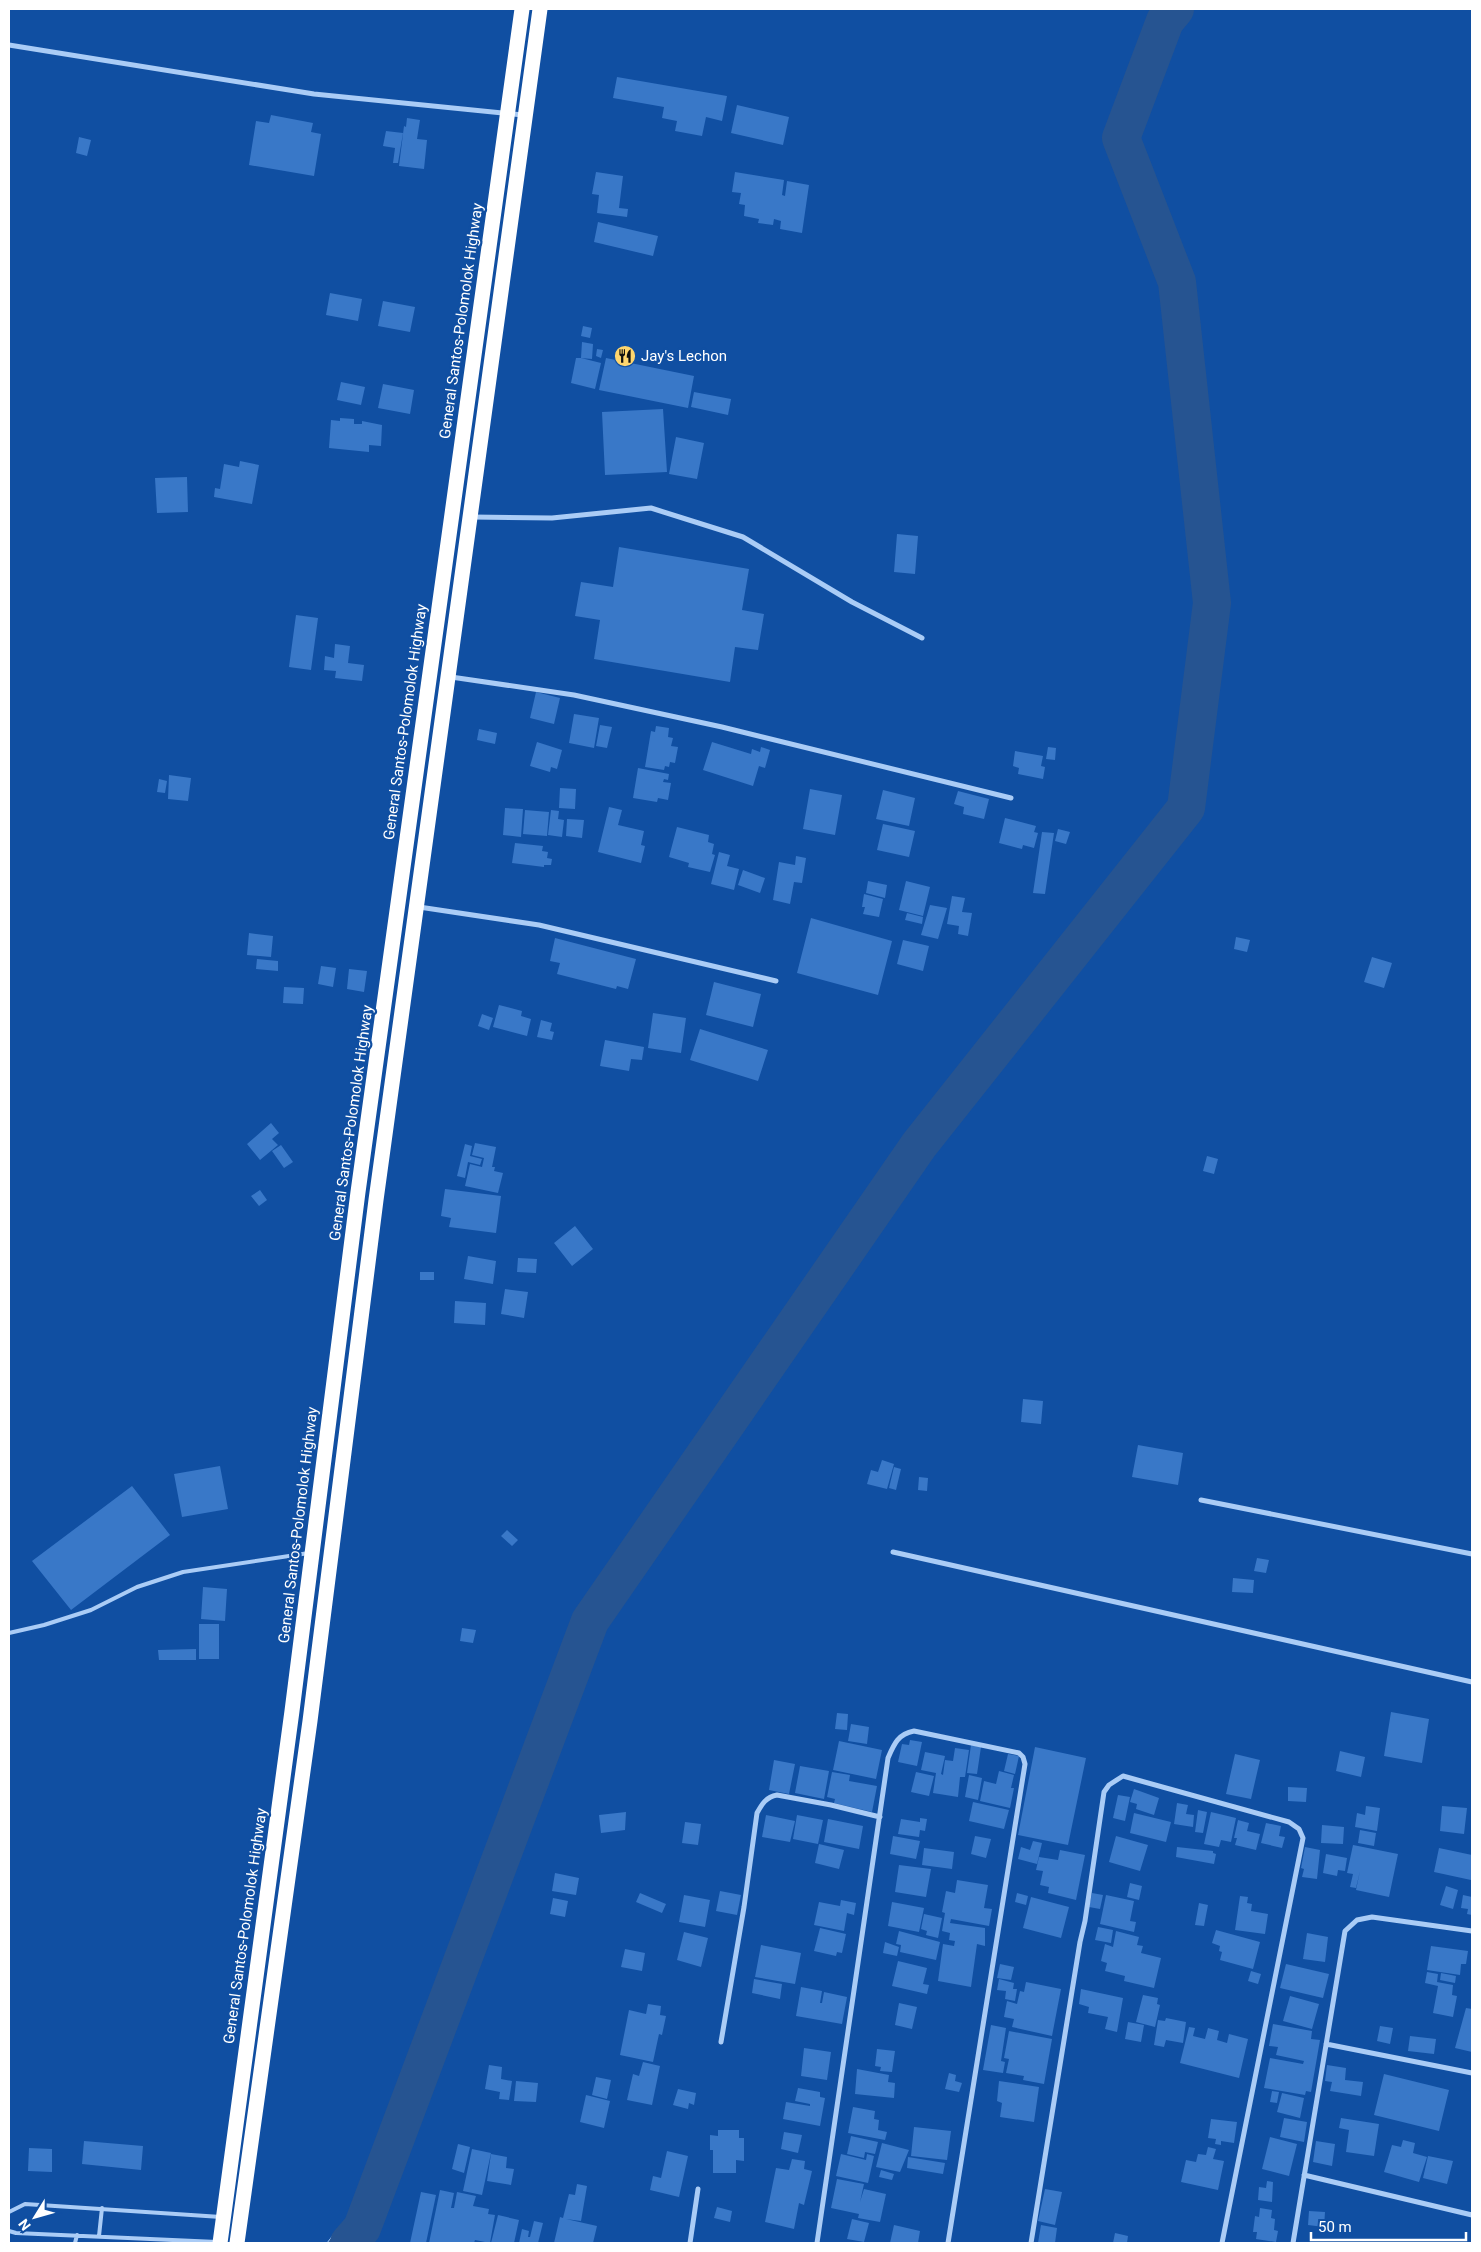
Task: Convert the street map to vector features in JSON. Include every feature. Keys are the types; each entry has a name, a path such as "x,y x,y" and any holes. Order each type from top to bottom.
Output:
{"highway":[{"name":"General Santos-Polomolok Highway","path":"220,2242 358,1192 522,9"},
{"path":"237,2243 310,1721 377,1191 540,9"}],"street":[{"path":"9,45 314,94 525,115"},
{"path":"469,517 552,518 651,508 743,537 852,602 922,638"},
{"path":"448,677 574,695 694,721 1012,798"},
{"path":"416,907 539,925 776,981"},
{"path":"1201,1500 1472,1554"},
{"path":"893,1552 1472,1682"},
{"path":"817,2243 888,1758 896,1740 910,1732 945,1736 1019,1753 1024,1760 948,2243"},
{"path":"1031,2243 1085,1921 1104,1792 1109,1785 1123,1776 1289,1822 1299,1829 1303,1838 1222,2243"},
{"path":"721,2042 744,1907 757,1813 762,1804 772,1796 777,1795 852,1809 880,1817"},
{"path":"1293,2243 1345,1931 1353,1923 1372,1917 1472,1931"},
{"path":"1326,2044 1472,2073"},
{"path":"1304,2175 1472,2215"},
{"path":"690,2243 698,2189"}],"lane":[{"path":"9,1633 44,1625 91,1610 136,1587 183,1572 311,1553"},
{"path":"9,2212 25,2204 240,2219"},
{"path":"99,2236 102,2208"},
{"path":"9,2231 16,2233 237,2243"},
{"path":"75,2243 78,2235"}],"water":[{"path":"340,2226 362,2228 362,2243 327,2243"}],"building":[{"path":"617,77 727,96 722,121 706,117 702,136 675,131 677,121 662,118 664,107 613,98"},
{"path":"737,105 789,117 783,145 731,133"},
{"path":"271,115 313,123 311,132 321,134 314,176 249,165 256,121 269,123"},
{"path":"407,118 420,120 417,139 427,140 424,169 399,166 404,126 406,127"},
{"path":"386,131 403,133 398,163 393,163 395,148 383,146"},
{"path":"79,137 91,140 87,156 76,153"},
{"path":"596,172 623,176 619,208 628,209 627,217 597,213 599,195 592,194"},
{"path":"735,172 784,180 782,195 785,196 787,181 809,185 802,233 780,229 781,221 774,219 773,225 758,223 759,219 744,216 745,205 739,204 741,193 732,192"},
{"path":"598,222 658,236 653,256 594,242"},
{"path":"330,293 362,299 358,321 326,315"},
{"path":"383,301 415,307 410,332 378,326"},
{"path":"583,326 592,328 590,338 581,336"},
{"path":"582,342 593,344 592,359 581,358"},
{"path":"597,349 603,350 601,358 596,356"},
{"path":"576,358 601,363 595,389 571,383"},
{"path":"606,358 694,376 688,408 599,390"},
{"path":"341,382 365,387 361,405 337,400"},
{"path":"383,384 414,390 410,414 378,408"},
{"path":"694,392 731,399 728,415 691,407"},
{"path":"663,409 667,472 605,475 602,412"},
{"path":"340,418 354,419 354,424 362,424 362,421 382,425 381,446 369,445 369,452 329,448 331,420 340,421"},
{"path":"676,437 704,443 697,479 669,474"},
{"path":"240,461 259,465 252,504 214,497 215,488 220,489 224,464 239,467"},
{"path":"187,477 188,512 157,513 155,478"},
{"path":"897,534 918,536 915,574 894,572"},
{"path":"619,547 749,569 742,610 764,614 758,650 735,647 730,682 594,659 600,620 575,616 581,582 613,587"},
{"path":"296,615 318,618 311,670 289,667"},
{"path":"335,644 350,646 348,663 364,665 362,681 335,678 336,671 324,670 325,656 334,658"},
{"path":"536,692 560,698 554,724 530,718"},
{"path":"574,714 599,718 594,748 569,743"},
{"path":"600,725 612,727 607,748 596,746"},
{"path":"656,726 669,728 668,737 673,738 671,746 678,747 675,763 670,762 669,767 665,766 664,770 645,767 651,731 655,732"},
{"path":"479,729 497,733 495,744 477,740"},
{"path":"537,742 562,750 557,769 551,767 550,772 530,766"},
{"path":"712,742 751,754 752,749 760,752 761,747 770,750 765,768 759,766 753,786 703,770"},
{"path":"1048,747 1056,748 1055,760 1046,759"},
{"path":"1015,751 1043,756 1041,766 1045,767 1043,779 1018,774 1019,768 1013,766"},
{"path":"638,768 669,774 668,780 664,779 663,782 671,783 668,800 658,798 657,802 633,798"},
{"path":"169,775 191,778 188,801 168,799"},
{"path":"159,779 167,781 165,793 157,792"},
{"path":"560,788 576,789 575,809 559,808"},
{"path":"810,789 842,795 835,835 803,829"},
{"path":"883,790 915,798 909,826 876,819"},
{"path":"958,791 989,799 984,819 963,814 964,807 954,804"},
{"path":"609,807 622,810 618,825 644,831 641,845 645,846 641,863 598,852"},
{"path":"505,808 523,809 521,837 503,835"},
{"path":"525,810 549,812 547,836 523,834"},
{"path":"551,810 559,811 558,819 564,820 562,837 548,835"},
{"path":"1005,818 1036,826 1034,832 1038,833 1034,848 1023,845 1022,849 999,843"},
{"path":"567,819 584,820 582,838 566,836"},
{"path":"883,824 915,831 909,857 877,850"},
{"path":"677,827 709,835 708,842 714,844 712,854 715,855 710,872 688,867 689,863 669,857"},
{"path":"1058,829 1070,832 1066,844 1055,841"},
{"path":"1042,832 1054,833 1045,894 1033,893"},
{"path":"515,843 543,846 542,851 548,852 547,858 552,859 551,865 544,865 544,867 512,863"},
{"path":"719,852 730,855 727,866 739,869 734,890 711,884"},
{"path":"796,856 806,858 802,883 794,882 790,904 773,900 779,862 795,865"},
{"path":"743,870 765,878 760,893 738,885"},
{"path":"868,881 887,885 885,898 866,893"},
{"path":"906,881 930,887 923,916 899,910"},
{"path":"864,894 883,899 879,917 863,914 865,907 862,907"},
{"path":"952,896 965,898 962,912 972,913 968,936 958,934 959,926 947,924"},
{"path":"930,905 947,908 938,939 921,935"},
{"path":"907,913 923,917 922,924 905,920"},
{"path":"811,918 892,941 878,995 797,973"},
{"path":"249,933 273,936 271,957 247,955"},
{"path":"1236,937 1250,940 1247,952 1234,949"},
{"path":"555,938 636,959 628,989 617,986 616,989 557,974 560,963 550,961"},
{"path":"903,940 929,946 923,971 897,964"},
{"path":"1372,957 1392,963 1384,988 1364,982"},
{"path":"257,959 278,961 278,971 256,969"},
{"path":"321,966 336,968 333,987 318,984"},
{"path":"349,969 367,971 364,992 347,989"},
{"path":"714,982 761,994 753,1027 706,1015"},
{"path":"284,987 304,988 303,1004 283,1003"},
{"path":"499,1005 522,1011 521,1016 531,1019 527,1036 493,1027"},
{"path":"653,1013 686,1018 681,1053 648,1048"},
{"path":"482,1014 493,1018 489,1030 478,1026"},
{"path":"541,1020 552,1023 550,1031 554,1032 552,1040 537,1037"},
{"path":"700,1029 768,1050 758,1081 690,1060"},
{"path":"605,1040 644,1047 642,1060 631,1059 629,1071 600,1066"},
{"path":"271,1123 279,1133 272,1139 278,1145 260,1160 247,1144"},
{"path":"475,1143 496,1147 492,1167 495,1167 494,1171 503,1173 498,1193 465,1186 470,1164 482,1167 484,1158 472,1155"},
{"path":"465,1144 472,1146 470,1156 482,1159 480,1165 468,1162 465,1178 457,1176"},
{"path":"281,1145 293,1162 284,1168 272,1151"},
{"path":"1207,1156 1218,1159 1214,1174 1203,1171"},
{"path":"445,1189 501,1196 496,1233 449,1227 451,1218 441,1216"},
{"path":"260,1190 267,1200 259,1206 251,1196"},
{"path":"575,1226 593,1249 572,1266 554,1243"},
{"path":"468,1256 496,1261 493,1284 464,1279"},
{"path":"518,1258 537,1259 536,1273 517,1272"},
{"path":"420,1272 434,1272 434,1280 420,1280"},
{"path":"505,1289 528,1292 524,1318 501,1314"},
{"path":"455,1301 486,1303 485,1325 454,1323"},
{"path":"1023,1399 1043,1401 1041,1424 1021,1422"},
{"path":"1138,1445 1183,1453 1178,1485 1132,1477"},
{"path":"882,1460 894,1464 887,1489 867,1484 871,1470 878,1472"},
{"path":"220,1466 228,1509 182,1517 174,1474"},
{"path":"894,1467 901,1469 896,1490 889,1488"},
{"path":"919,1477 928,1478 927,1491 918,1490"},
{"path":"132,1486 170,1535 71,1610 32,1561"},
{"path":"507,1530 518,1540 512,1546 501,1536"},
{"path":"1257,1558 1269,1560 1266,1573 1254,1571"},
{"path":"1233,1578 1254,1580 1253,1593 1232,1592"},
{"path":"203,1587 227,1589 225,1621 201,1619"},
{"path":"199,1624 219,1624 219,1659 199,1659"},
{"path":"462,1628 476,1630 473,1643 460,1641"},
{"path":"196,1649 196,1660 159,1660 158,1650"},
{"path":"1391,1712 1429,1719 1422,1763 1384,1756"},
{"path":"837,1713 848,1714 847,1730 835,1729"},
{"path":"851,1724 869,1727 867,1744 848,1741"},
{"path":"910,1740 922,1742 917,1766 898,1762 902,1744 909,1745"},
{"path":"839,1741 882,1750 876,1779 833,1770"},
{"path":"971,1745 981,1747 977,1774 967,1773"},
{"path":"1035,1747 1086,1758 1068,1845 1018,1835"},
{"path":"955,1748 969,1750 965,1777 960,1777 958,1797 933,1793 936,1773 921,1770 925,1752 945,1756 941,1774 943,1775 945,1760 953,1761"},
{"path":"1340,1751 1365,1757 1361,1777 1336,1771"},
{"path":"1008,1754 1019,1756 1015,1774 1004,1771"},
{"path":"1235,1754 1260,1760 1251,1799 1226,1794"},
{"path":"774,1760 795,1764 789,1794 769,1790"},
{"path":"800,1766 829,1771 824,1799 795,1793"},
{"path":"999,1771 1014,1775 1011,1788 1014,1788 1010,1808 980,1801 984,1781 996,1784"},
{"path":"832,1772 850,1775 849,1781 877,1786 872,1812 834,1803 835,1799 827,1797"},
{"path":"916,1772 934,1776 929,1796 911,1792"},
{"path":"969,1775 982,1778 978,1800 965,1797"},
{"path":"1288,1787 1307,1788 1306,1802 1288,1801"},
{"path":"1134,1789 1159,1798 1154,1815 1136,1809 1137,1804 1130,1802"},
{"path":"1118,1795 1130,1797 1125,1821 1113,1818"},
{"path":"973,1802 1009,1810 1004,1829 969,1821"},
{"path":"1177,1803 1188,1805 1186,1814 1194,1815 1193,1827 1174,1824"},
{"path":"1366,1806 1380,1808 1377,1831 1355,1827 1357,1813 1365,1815"},
{"path":"1442,1806 1467,1808 1464,1834 1440,1831"},
{"path":"1198,1810 1207,1812 1203,1833 1195,1832"},
{"path":"626,1812 625,1830 601,1833 599,1815"},
{"path":"1211,1812 1236,1818 1231,1842 1221,1840 1219,1847 1204,1844"},
{"path":"1134,1813 1171,1822 1166,1842 1130,1833"},
{"path":"766,1815 795,1821 790,1842 762,1837"},
{"path":"797,1815 823,1820 818,1844 793,1839"},
{"path":"920,1818 927,1819 925,1831 920,1830 919,1837 898,1834 901,1819 920,1822"},
{"path":"828,1819 863,1826 859,1849 824,1842"},
{"path":"1238,1820 1249,1823 1247,1831 1260,1834 1256,1850 1235,1845 1237,1838 1234,1838"},
{"path":"685,1822 701,1824 698,1845 682,1843"},
{"path":"1266,1823 1281,1826 1279,1836 1285,1837 1282,1848 1261,1843"},
{"path":"1322,1825 1344,1827 1343,1844 1321,1843"},
{"path":"1360,1830 1376,1833 1374,1846 1358,1843"},
{"path":"893,1836 920,1841 916,1859 890,1854"},
{"path":"975,1836 991,1839 986,1858 971,1854"},
{"path":"1116,1836 1148,1845 1140,1871 1109,1862"},
{"path":"1033,1841 1042,1843 1037,1864 1018,1859 1021,1847 1030,1850"},
{"path":"819,1844 844,1850 839,1869 815,1863"},
{"path":"1353,1845 1398,1854 1389,1897 1356,1890 1360,1871 1356,1888 1350,1887 1353,1874 1347,1873"},
{"path":"1177,1847 1213,1851 1216,1854 1214,1864 1176,1857"},
{"path":"1305,1847 1320,1850 1317,1879 1302,1877 1304,1869 1301,1868"},
{"path":"924,1848 954,1852 952,1869 922,1865"},
{"path":"1439,1848 1472,1855 1471,1880 1434,1872"},
{"path":"1060,1850 1085,1855 1076,1900 1048,1893 1049,1887 1040,1885 1043,1871 1036,1870 1039,1857 1058,1860"},
{"path":"1326,1854 1347,1858 1345,1871 1338,1870 1337,1876 1323,1873"},
{"path":"899,1865 931,1869 926,1897 895,1892"},
{"path":"555,1873 579,1878 576,1895 552,1891"},
{"path":"957,1880 988,1885 984,1908 992,1909 989,1926 951,1919 950,1923 985,1928 985,1946 977,1944 971,1987 938,1981 943,1944 954,1946 955,1941 949,1940 950,1933 942,1931 945,1913 942,1912 946,1891 955,1893"},
{"path":"1130,1883 1142,1886 1139,1900 1127,1897"},
{"path":"1446,1886 1458,1890 1453,1909 1440,1905"},
{"path":"720,1891 741,1895 737,1915 716,1911"},
{"path":"640,1893 666,1904 662,1913 636,1902"},
{"path":"1017,1893 1028,1896 1026,1905 1015,1902"},
{"path":"1092,1893 1103,1895 1100,1909 1089,1907"},
{"path":"684,1895 710,1900 705,1927 679,1922"},
{"path":"1106,1895 1134,1901 1130,1921 1136,1922 1134,1932 1100,1924"},
{"path":"1463,1895 1472,1897 1472,1915 1467,1914 1468,1909 1461,1908"},
{"path":"1240,1896 1248,1897 1247,1903 1252,1904 1251,1911 1268,1914 1265,1934 1235,1930"},
{"path":"1031,1897 1069,1907 1061,1938 1023,1928"},
{"path":"553,1898 568,1901 565,1917 550,1914"},
{"path":"841,1900 856,1903 854,1915 847,1913 844,1931 814,1925 819,1902 840,1906"},
{"path":"892,1902 924,1908 919,1932 888,1926"},
{"path":"1199,1903 1208,1905 1204,1926 1195,1925"},
{"path":"924,1914 942,1918 938,1938 926,1935 927,1931 921,1929"},
{"path":"1098,1927 1113,1930 1111,1943 1095,1940"},
{"path":"820,1928 846,1934 842,1953 837,1952 836,1956 814,1951"},
{"path":"1216,1930 1260,1942 1253,1969 1220,1960 1222,1952 1219,1951 1220,1946 1212,1943"},
{"path":"899,1931 940,1942 936,1960 900,1952 901,1945 896,1944"},
{"path":"1116,1931 1139,1937 1137,1945 1143,1946 1141,1953 1161,1958 1154,1988 1124,1981 1125,1976 1105,1971 1107,1963 1101,1961 1105,1944 1113,1947"},
{"path":"684,1932 708,1938 701,1967 677,1960"},
{"path":"1307,1933 1328,1937 1325,1962 1303,1959"},
{"path":"885,1942 899,1947 897,1956 883,1953"},
{"path":"761,1945 801,1953 795,1984 755,1977"},
{"path":"1431,1946 1468,1951 1466,1964 1461,1964 1460,1975 1427,1970"},
{"path":"625,1949 645,1953 642,1971 621,1967"},
{"path":"898,1961 927,1968 923,1984 929,1985 927,1994 892,1986"},
{"path":"1000,1964 1014,1967 1011,1980 997,1978"},
{"path":"1286,1964 1329,1974 1323,1998 1280,1988"},
{"path":"1251,1971 1261,1974 1258,1984 1248,1981"},
{"path":"1427,1972 1438,1974 1437,1982 1453,1985 1452,1995 1457,1996 1453,2017 1433,2013 1438,1986 1425,1983"},
{"path":"1441,1973 1456,1976 1455,1983 1440,1980"},
{"path":"754,1979 782,1984 780,1999 752,1993"},
{"path":"999,1979 1014,1983 1013,1989 1017,1989 1015,2001 1005,1999 1006,1991 997,1990"},
{"path":"1026,1982 1061,1989 1052,2036 1012,2027 1014,2019 1004,2017 1007,2001 1017,2004 1020,1991 1024,1992"},
{"path":"801,1987 822,1991 820,2003 822,2003 824,1992 847,1997 842,2024 796,2016"},
{"path":"1081,1989 1123,1998 1117,2032 1105,2029 1108,2017 1088,2013 1089,2007 1079,2004"},
{"path":"1143,1995 1158,1998 1157,2004 1160,2005 1155,2027 1136,2022"},
{"path":"1290,1996 1319,2004 1312,2029 1283,2021"},
{"path":"899,2003 917,2007 912,2029 895,2025"},
{"path":"648,2004 661,2006 660,2015 666,2016 662,2035 659,2034 653,2062 620,2055 629,2010 646,2014"},
{"path":"1466,2008 1472,2009 1472,2052 1455,2048"},
{"path":"1166,2018 1186,2022 1183,2043 1166,2040 1164,2047 1154,2045 1158,2020 1165,2021"},
{"path":"1128,2022 1144,2025 1141,2042 1125,2039"},
{"path":"1273,2024 1312,2031 1311,2039 1320,2040 1311,2092 1306,2091 1305,2095 1264,2088 1270,2058 1303,2064 1304,2061 1276,2055 1278,2047 1269,2046"},
{"path":"991,2025 1006,2028 1001,2061 1005,2062 1003,2073 983,2070"},
{"path":"1380,2026 1393,2028 1390,2044 1377,2041"},
{"path":"1189,2027 1195,2028 1193,2036 1205,2039 1208,2028 1219,2031 1217,2040 1227,2043 1229,2034 1248,2039 1239,2078 1180,2063"},
{"path":"1009,2031 1052,2039 1044,2084 1023,2080 1024,2076 1006,2073 1009,2059 1004,2058"},
{"path":"1410,2036 1436,2039 1434,2054 1408,2051"},
{"path":"804,2048 831,2052 827,2080 801,2076"},
{"path":"877,2049 895,2051 892,2072 880,2071 881,2067 875,2066"},
{"path":"643,2062 660,2066 652,2105 627,2100 633,2074 639,2076"},
{"path":"489,2065 502,2067 501,2079 512,2081 509,2100 499,2099 500,2092 485,2089"},
{"path":"1327,2065 1346,2068 1345,2080 1363,2082 1361,2096 1330,2091 1332,2082 1325,2081"},
{"path":"857,2069 889,2075 888,2082 895,2083 894,2098 855,2094"},
{"path":"949,2073 956,2075 955,2081 962,2083 959,2092 945,2089"},
{"path":"1384,2074 1449,2090 1439,2131 1374,2115"},
{"path":"596,2077 611,2080 607,2099 592,2095"},
{"path":"516,2081 538,2083 536,2102 514,2101"},
{"path":"999,2081 1039,2087 1034,2122 1000,2117 1002,2103 997,2101"},
{"path":"798,2088 820,2092 820,2097 825,2098 820,2126 783,2119 786,2102 810,2106 810,2104 795,2101"},
{"path":"678,2089 696,2093 694,2105 689,2103 688,2109 673,2105"},
{"path":"1272,2091 1279,2092 1277,2103 1270,2102"},
{"path":"1282,2093 1304,2098 1300,2118 1277,2112"},
{"path":"586,2095 610,2101 604,2128 580,2122"},
{"path":"853,2107 875,2111 874,2119 879,2120 878,2130 887,2132 885,2140 848,2133"},
{"path":"1284,2118 1307,2122 1304,2142 1280,2137"},
{"path":"1341,2118 1379,2124 1374,2156 1346,2152 1349,2130 1339,2128"},
{"path":"1211,2119 1237,2122 1234,2143 1221,2141 1221,2145 1215,2144 1216,2139 1208,2138"},
{"path":"914,2127 951,2131 947,2160 911,2156"},
{"path":"718,2130 739,2130 739,2138 744,2138 744,2161 736,2160 736,2173 713,2173 713,2150 710,2150 710,2135 718,2136"},
{"path":"784,2132 802,2135 798,2153 781,2149"},
{"path":"851,2136 878,2142 875,2154 865,2152 864,2158 847,2154"},
{"path":"1270,2137 1297,2144 1289,2176 1262,2169"},
{"path":"1403,2140 1415,2143 1413,2153 1427,2157 1419,2182 1384,2172 1392,2145 1401,2147"},
{"path":"84,2141 143,2146 141,2170 82,2164"},
{"path":"1316,2141 1335,2144 1332,2166 1313,2162"},
{"path":"882,2143 909,2150 900,2172 876,2167"},
{"path":"458,2144 470,2147 464,2173 452,2169"},
{"path":"1208,2147 1216,2149 1213,2159 1224,2161 1218,2190 1181,2182 1186,2160 1196,2162 1198,2154 1206,2155"},
{"path":"29,2148 52,2149 52,2172 28,2171"},
{"path":"472,2149 491,2153 482,2195 463,2191"},
{"path":"667,2151 688,2156 679,2197 650,2190 653,2176 661,2178"},
{"path":"491,2154 507,2157 506,2168 514,2169 511,2185 487,2181"},
{"path":"841,2154 866,2160 867,2154 874,2156 868,2183 836,2176"},
{"path":"1428,2156 1453,2161 1447,2184 1423,2178"},
{"path":"908,2157 945,2163 943,2174 907,2168"},
{"path":"792,2159 805,2161 804,2169 812,2171 804,2205 799,2203 794,2229 765,2222 776,2168 789,2170"},
{"path":"881,2170 894,2174 892,2180 879,2177"},
{"path":"837,2179 864,2184 860,2202 864,2189 886,2194 880,2222 858,2218 859,2214 831,2208"},
{"path":"1267,2181 1273,2182 1272,2202 1258,2200 1259,2187 1266,2188"},
{"path":"577,2184 587,2186 581,2221 566,2219 597,2226 593,2243 554,2243 560,2217 563,2218 569,2194 575,2195"},
{"path":"1045,2189 1062,2192 1055,2225 1038,2221"},
{"path":"440,2190 454,2193 451,2208 454,2208 457,2192 476,2196 473,2206 489,2209 488,2214 495,2215 490,2243 475,2240 474,2243 429,2243"},
{"path":"421,2192 436,2195 426,2243 410,2243"},
{"path":"717,2207 732,2211 730,2222 714,2218"},
{"path":"1260,2208 1272,2210 1271,2218 1275,2219 1274,2230 1278,2231 1276,2242 1256,2239 1257,2232 1253,2232 1255,2216 1259,2217"},
{"path":"1309,2211 1325,2212 1324,2227 1308,2225"},
{"path":"498,2215 519,2220 514,2243 491,2243"},
{"path":"852,2219 869,2223 864,2242 847,2239"},
{"path":"534,2221 543,2223 538,2243 519,2243 522,2229 529,2231 528,2237 530,2237"},
{"path":"894,2225 920,2231 918,2243 890,2243"},
{"path":"1041,2225 1057,2228 1055,2243 1038,2243"},
{"path":"1115,2233 1128,2236 1127,2243 1113,2243"}],"waterway":[{"path":"349,2243 362,2228 590,1621 919,1145 1186,808 1212,603 1177,282 1121,138 1165,21 1175,9"}],"place":[{"name":"Jay's Lechon","path":"625,356"}]}
